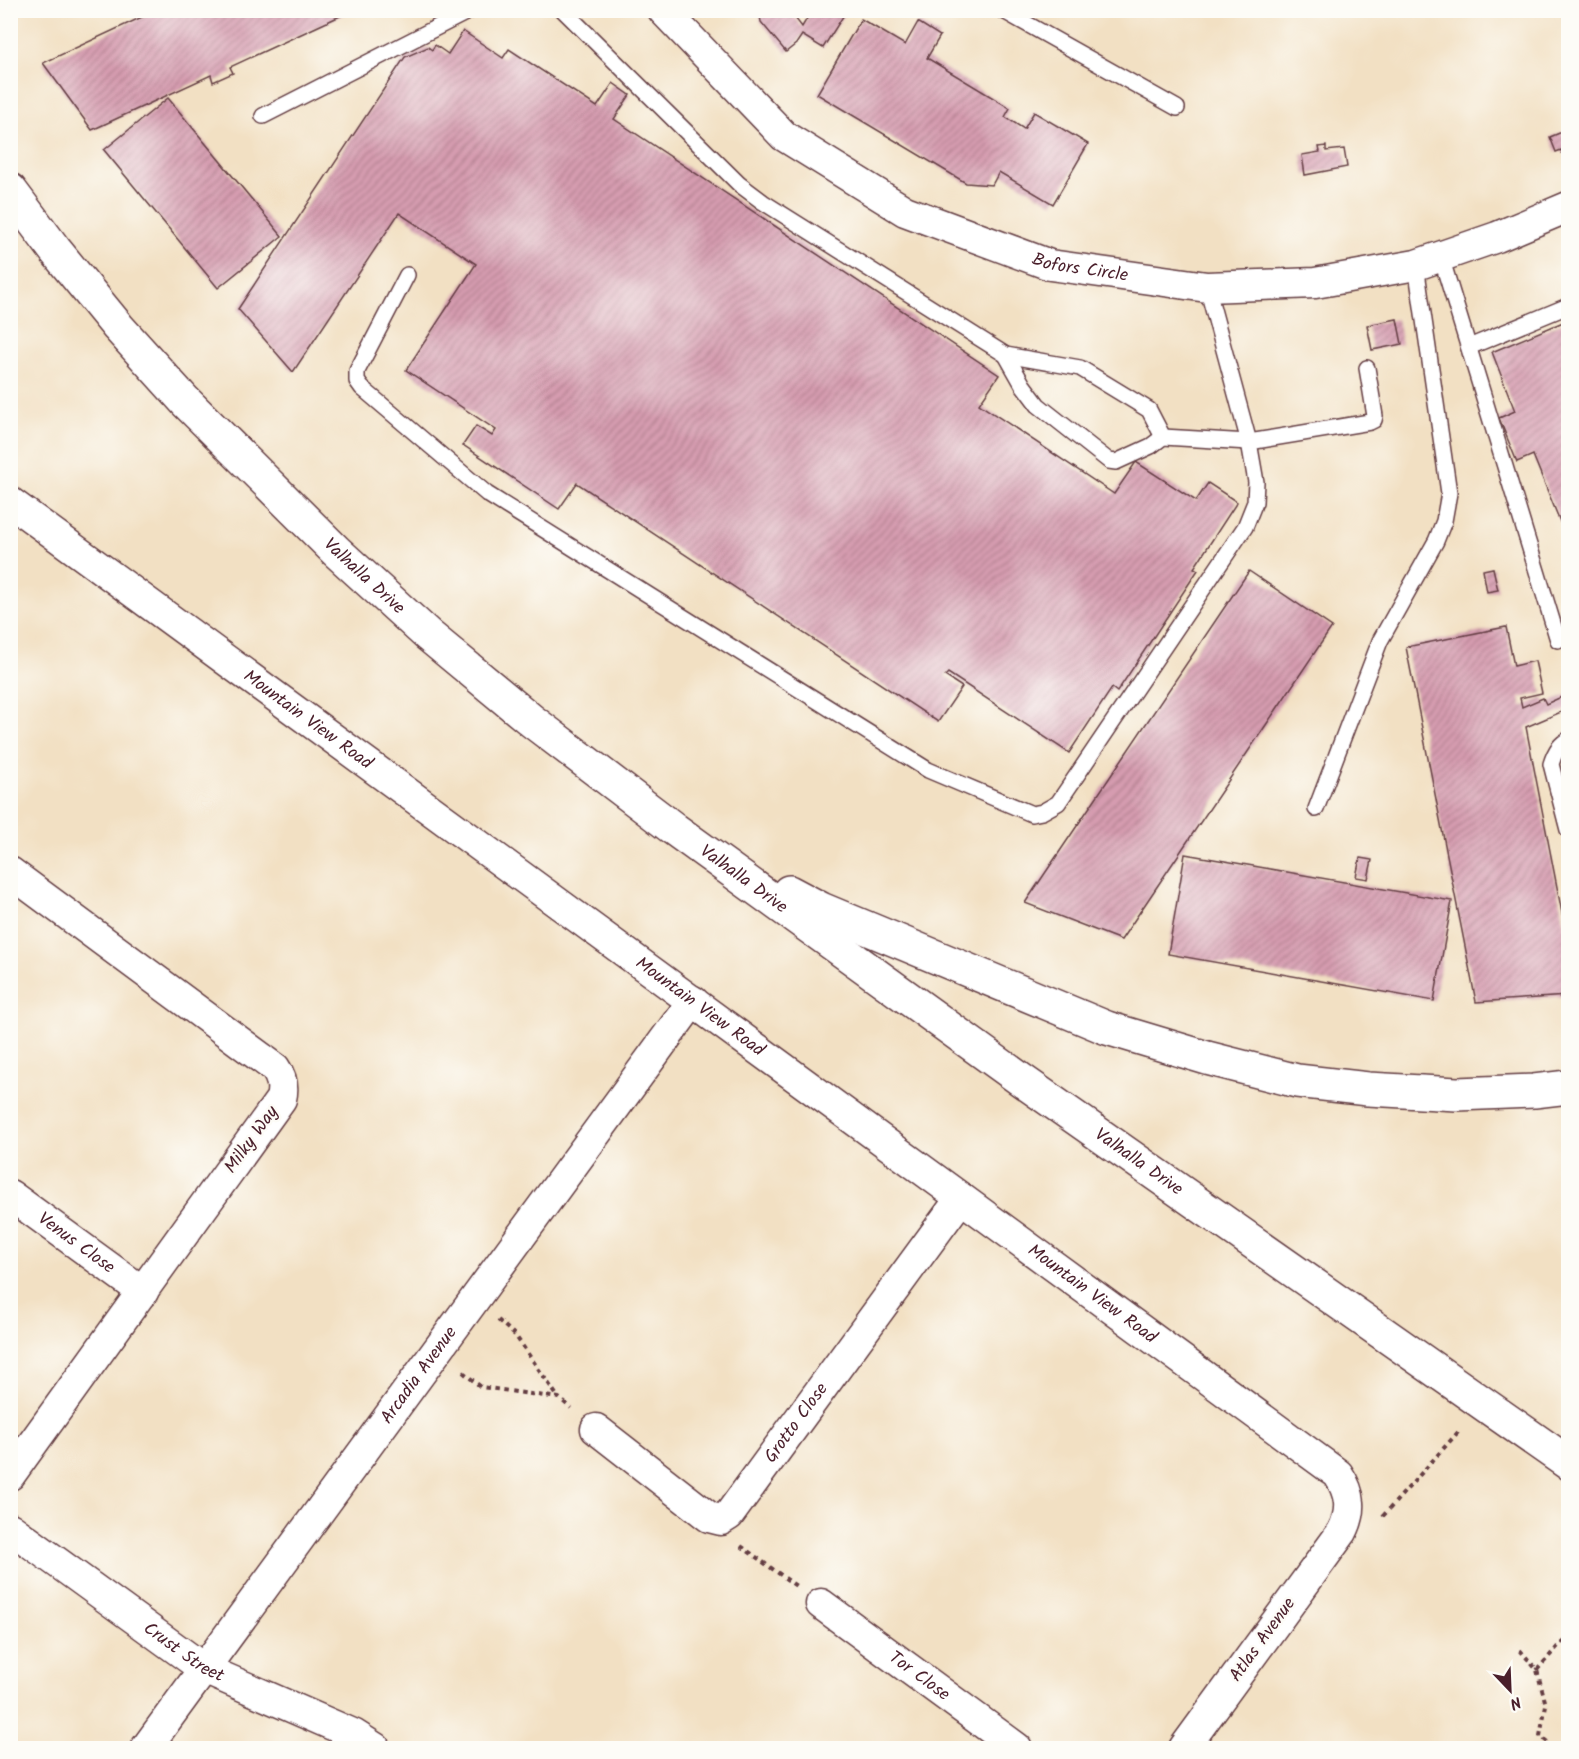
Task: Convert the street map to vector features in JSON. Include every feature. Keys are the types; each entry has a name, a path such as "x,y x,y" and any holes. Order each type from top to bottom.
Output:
{"main road":[{"name":"Valhalla Drive","path":"10,190 55,250 118,327 185,401 336,551 436,642 532,721 674,829 1020,1079 1569,1463"},
{"path":"674,829 821,909 1107,1028 1207,1058 1297,1082 1368,1089 1457,1094 1534,1091 1569,1087"}],"street":[{"name":"Bofors Circle","path":"663,10 784,136 905,211 1050,265 1207,286 1315,283 1429,261 1497,237 1569,207"},
{"name":"Mountain View Road","path":"10,502 1334,1470 1345,1485 1349,1496 1348,1521 1342,1532"},
{"name":"Milky Way","path":"10,872 275,1068 282,1084 281,1099 10,1475"},
{"name":"Arcadia Avenue","path":"146,1749 693,1001"},
{"name":"Venus Close","path":"10,1195 143,1292"},
{"name":"Grotto Close","path":"596,1430 709,1517 721,1520 729,1515 962,1198"},
{"name":"Crust Street","path":"10,1528 204,1669 353,1734 375,1749"},
{"name":"Atlas Avenue","path":"1184,1749 1342,1532"},
{"name":"Tor Close","path":"822,1604 1017,1749"}],"lane":[{"path":"263,116 471,10"},
{"path":"563,10 739,184 763,202 1006,354 1080,368 1149,410 1163,437"},
{"path":"1002,10 1177,108"},
{"path":"1429,261 1469,347 1558,640"},
{"path":"1316,809 1380,641 1436,541 1444,521 1449,493 1429,261"},
{"path":"407,275 357,371 357,381 362,388 497,500 928,770 1032,814 1050,809 1058,803 1245,527 1255,502 1256,482 1249,442 1207,286"},
{"path":"1469,347 1569,306"},
{"path":"1006,354 1023,385 1038,405 1109,461 1116,462 1151,446 1163,437 1249,442 1374,420 1367,368"},
{"path":"1569,740 1563,742 1551,764 1569,830"}],"path":[{"path":"495,1318 515,1335 559,1398 596,1430"},
{"path":"457,1366 481,1388 559,1398"},
{"path":"1378,1521 1464,1426"},
{"path":"737,1543 822,1604"},
{"path":"1537,1670 1560,1644 1569,1638"},
{"path":"1520,1650 1537,1670 1546,1705 1540,1736 1555,1749"}],"building":[{"path":"157,10 353,10 230,67 233,73 213,82 211,75 92,130 43,63"},
{"path":"759,10 789,10 802,27 812,10 847,10 823,48 802,35 786,52 761,22"},
{"path":"861,19 905,45 918,22 940,36 927,58 1010,108 1005,117 1024,129 1034,112 1088,144 1053,204 999,172 992,185 966,183 817,94"},
{"path":"463,31 503,58 509,49 597,107 613,83 630,95 614,119 999,375 979,404 1114,494 1136,462 1196,501 1208,483 1237,502 1194,568 1198,570 1117,692 1112,688 1069,753 948,673 945,676 962,687 938,722 577,483 559,509 463,445 476,426 492,436 496,430 406,370 476,264 399,213 293,372 238,309 405,57 428,47 432,50 435,45 448,54"},
{"path":"168,98 282,236 218,288 104,150"},
{"path":"1562,132 1568,147 1562,153 1561,150 1556,152 1550,137"},
{"path":"1326,146 1326,151 1344,149 1347,167 1305,175 1302,155 1320,152 1319,147"},
{"path":"1397,319 1402,344 1372,350 1367,325"},
{"path":"1568,320 1568,541 1533,455 1517,462 1499,418 1515,411 1492,352"},
{"path":"1493,568 1498,590 1487,592 1483,570"},
{"path":"1249,571 1332,627 1121,940 1025,903"},
{"path":"1568,608 1568,623 1563,610"},
{"path":"1506,627 1514,666 1535,661 1542,693 1520,698 1522,707 1543,698 1546,704 1568,694 1568,709 1526,727 1568,944 1568,996 1476,1002 1406,647"},
{"path":"1185,854 1452,901 1434,1001 1168,954"},
{"path":"1360,858 1372,860 1368,879 1356,877"}]}
